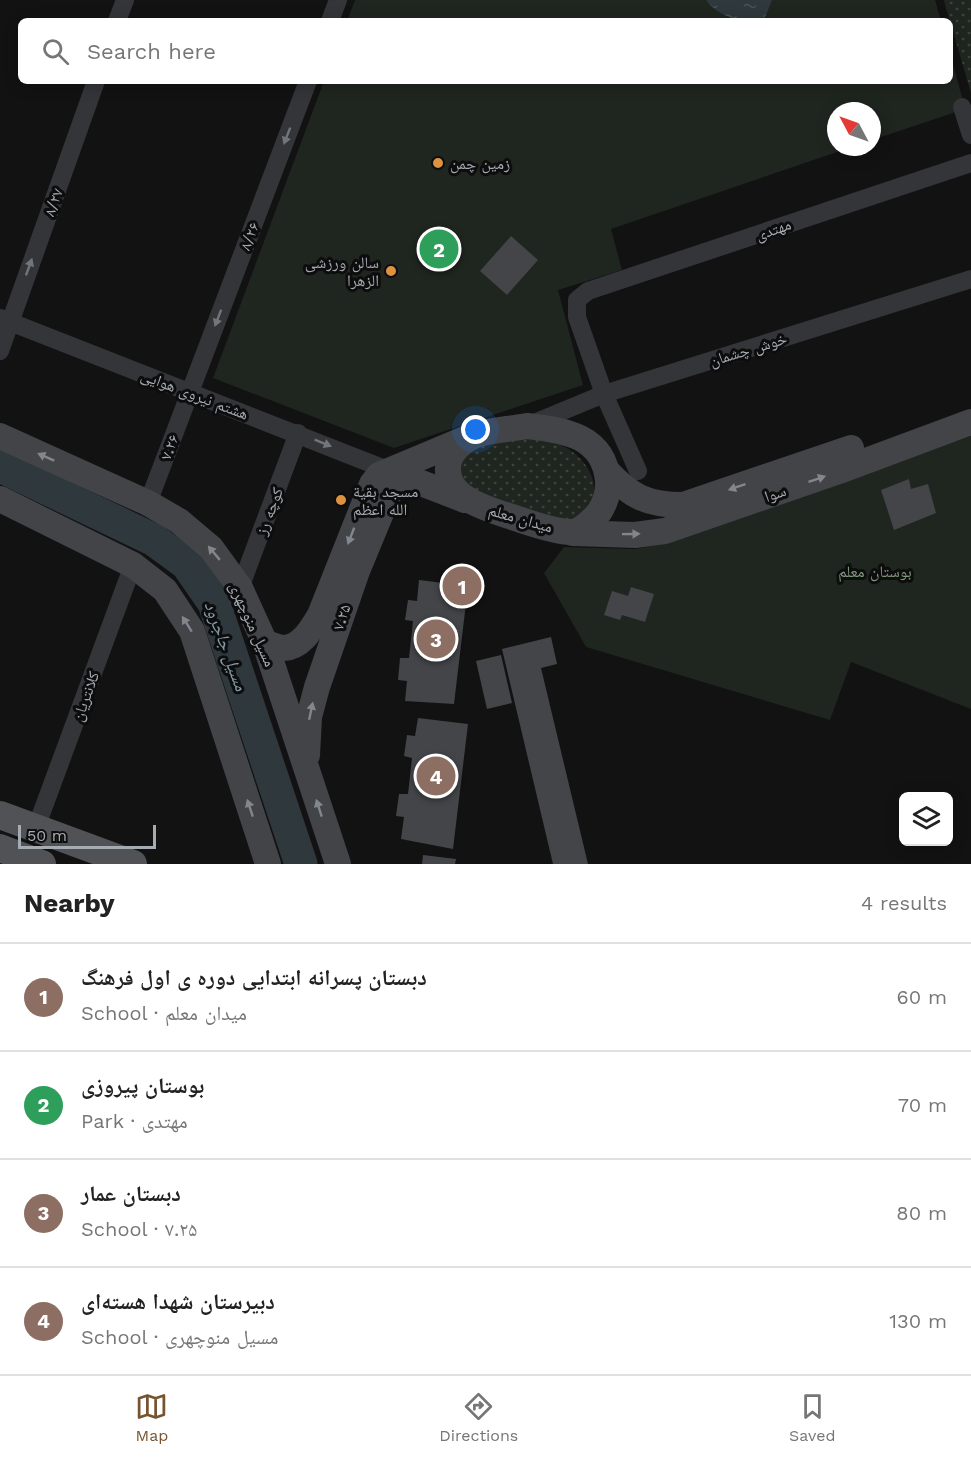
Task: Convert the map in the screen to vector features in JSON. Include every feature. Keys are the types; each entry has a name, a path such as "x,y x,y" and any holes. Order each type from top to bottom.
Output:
{"main road":[{"name":"سوا","path":"607,471 622,487 640,499 661,505 683,505 971,407"},
{"name":"سوا","path":"573,532 635,535 665,531 840,471 971,422"},
{"path":"265,643 285,648 299,642 308,634 320,615 372,484 379,475 474,436 527,426 560,429 591,444 601,456 607,471"},
{"name":"مسیل منوچهری","path":"0,436 148,503 179,520 211,548 240,588 265,643 338,864"},
{"name":"میدان معلم","path":"474,436 453,451 447,473 452,484 461,495 474,504 533,524 573,532 586,526 598,515 605,501 608,486 607,471"},
{"path":"390,471 474,504"},
{"name":"۷.۲۵","path":"306,769 309,717 317,687 357,571 393,484 390,471"},
{"path":"0,499 133,565 165,590 192,631 268,864"},
{"path":"0,815 133,864"}],"street":[{"path":"118,18 124,0"},
{"path":"331,18 338,0"},
{"name":"۸/۲۷","path":"0,351 5,320 95,84"},
{"name":"۸/۲۶","path":"190,392 307,84"},
{"path":"963,108 971,135"},
{"name":"مهتدی","path":"604,394 577,317 577,300 588,291 971,163"},
{"name":"خوش چشمان","path":"527,426 604,394 971,279"},
{"name":"هشتم نیروی هوایی","path":"5,320 390,471"},
{"name":"۷.۲۶","path":"148,503 190,392"},
{"path":"604,394 638,471"},
{"name":"کوچه رز","path":"240,588 298,433"},
{"name":"کلانتریان","path":"36,828 133,565"}],"green space":[{"path":"355,0 935,0 940,18 348,18"},
{"path":"971,0 971,93 953,32 953,18 949,18 944,1"},
{"path":"953,64 962,97 953,113 881,137 881,102 827,102 827,156 611,229 622,270 558,290 583,385 394,448 213,378 323,84 953,84"},
{"name":"بوستان معلم","path":"971,436 971,709 851,662 830,720 586,647 544,573 564,547 635,549 664,544"},
{"path":"540,438 559,444 577,455 591,475 593,498 587,509 579,515 566,520 543,517 461,485 458,456 487,440"}],"water":[{"path":"706,0 772,0 765,18 732,18 711,6"}],"building":[{"path":"511,236 538,260 507,295 480,271"},
{"path":"909,479 911,489 928,484 936,513 894,530 881,490"},
{"path":"419,580 468,586 454,704 405,701 407,681 398,680 400,658 409,658 413,621 405,620 408,600 417,601"},
{"path":"631,587 654,594 645,622 622,615 620,620 604,615 612,591 628,596"},
{"path":"551,637 557,664 541,668 588,864 553,864 502,649"},
{"path":"501,655 512,703 487,709 476,661"},
{"path":"418,718 468,724 453,849 401,839 404,817 396,816 399,794 408,794 412,758 404,756 407,735 415,736"},
{"path":"423,855 456,859 455,864 422,864"}],"waterway":[{"name":"مسیل جاجرود","path":"0,466 154,540 187,564 214,603 301,864"}],"place":[{"name":"زمین چمن","path":"438,163"},
{"name":"بوستان پیروزی","path":"439,249"},
{"name":"سالن ورزشی الزهرا","path":"391,271"},
{"name":"مسجد بقیة الله اعظم","path":"341,500"},
{"name":"دبستان پسرانه ابتدایی دوره ی اول فرهنگ","path":"462,586"},
{"name":"دبستان عمار","path":"436,639"},
{"name":"دبیرستان شهدا هسته‌ای","path":"436,776"}]}
